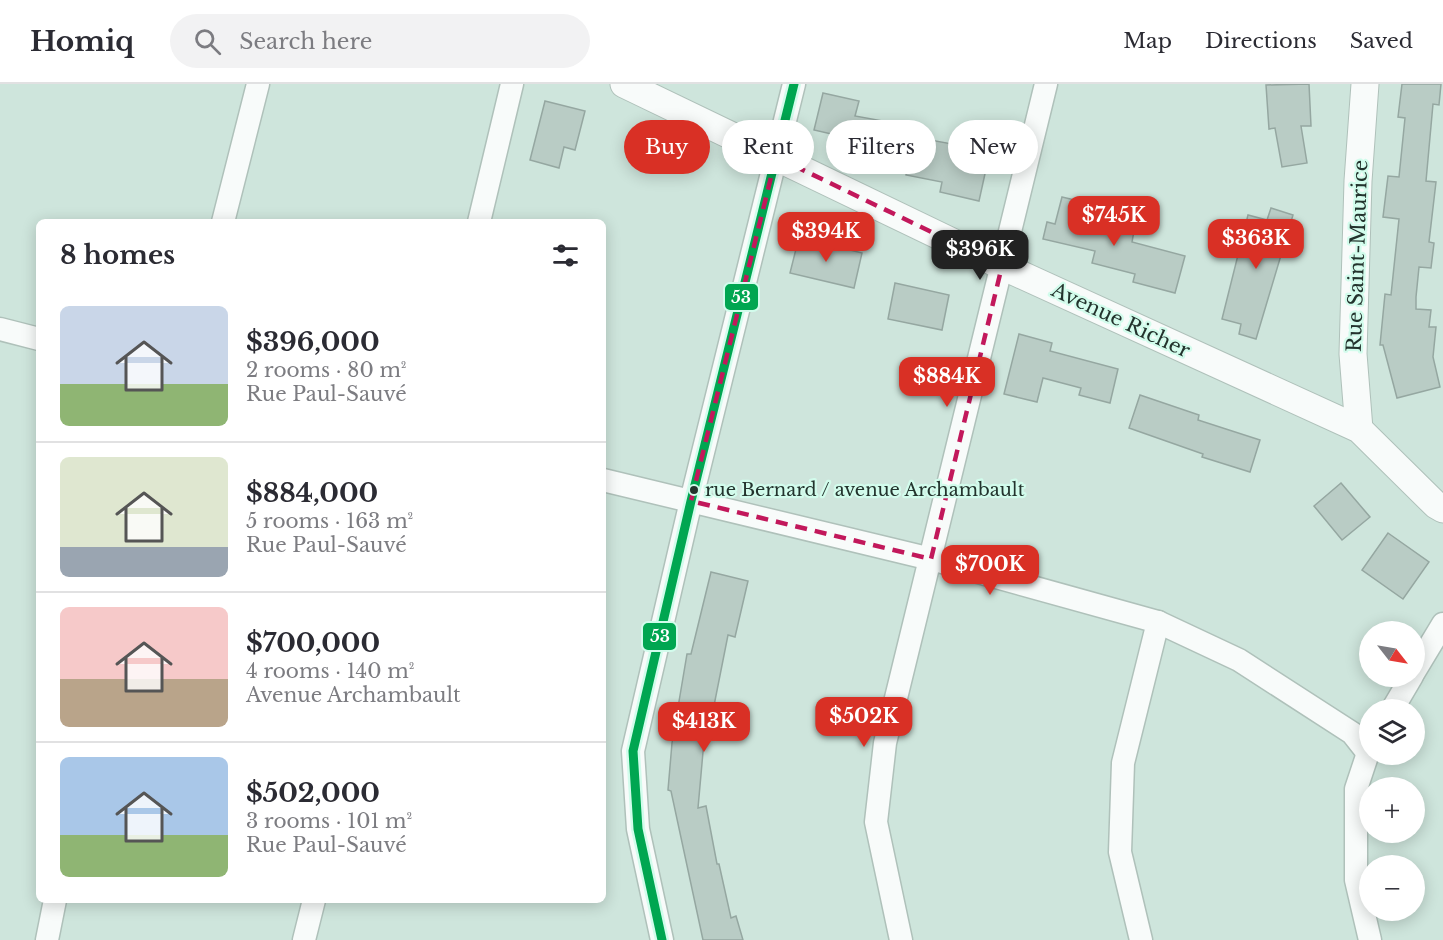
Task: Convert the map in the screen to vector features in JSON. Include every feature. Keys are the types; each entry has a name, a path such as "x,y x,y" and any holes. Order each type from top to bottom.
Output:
{"street":[{"path":"224,219 258,84"},
{"path":"480,219 512,84"},
{"name":"Avenue Richer","path":"624,84 722,131"},
{"path":"785,120 794,84"},
{"path":"901,940 876,822 885,743 1046,84"},
{"name":"Rue Saint-Maurice","path":"1359,429 1353,354 1358,181 1365,84"},
{"path":"662,940 638,829 633,752 691,501 772,174"},
{"name":"Avenue Richer","path":"811,174 1002,266 1359,429"},
{"path":"0,329 36,338"},
{"path":"1359,429 1436,505 1443,509"},
{"path":"606,481 931,559 1158,622 1239,660 1352,732 1359,740"},
{"path":"1141,940 1120,852 1123,763 1158,622"},
{"path":"1425,654 1443,624"},
{"path":"1363,765 1356,789 1356,880 1370,940"},
{"path":"47,940 54,903"},
{"path":"307,939 313,903"}],"highlighted area":[{"path":"776,157 1002,266 931,559 691,501"}],"building":[{"path":"1309,84 1311,126 1301,126 1307,163 1282,167 1275,128 1269,129 1266,85"},
{"path":"1402,84 1441,84 1439,105 1433,104 1426,181 1436,182 1429,242 1434,243 1431,268 1419,267 1416,297 1416,309 1431,310 1429,327 1436,327 1433,357 1440,387 1397,398 1383,345 1380,345 1385,294 1391,295 1399,219 1383,217 1388,176 1399,177 1405,118 1398,117"},
{"path":"823,93 859,101 855,116 877,120 826,120 826,133 814,130"},
{"path":"545,101 585,111 575,150 564,147 559,168 530,160"},
{"path":"936,141 948,143 948,174 985,174 979,201 940,192 942,182 906,175 936,174"},
{"path":"1062,197 1092,204 1089,221 1134,231 1132,242 1185,256 1175,293 1133,282 1135,274 1092,263 1095,251 1043,239 1047,222 1055,224"},
{"path":"1271,208 1293,215 1256,339 1239,334 1241,324 1222,319 1248,215 1267,220"},
{"path":"799,237 862,253 854,288 790,273"},
{"path":"895,283 949,295 942,330 888,319"},
{"path":"1019,334 1052,343 1050,351 1118,369 1110,403 1079,395 1081,388 1043,378 1037,402 1004,394"},
{"path":"1140,395 1199,415 1198,420 1260,440 1250,472 1202,457 1203,454 1129,428"},
{"path":"1341,483 1370,517 1342,540 1314,506"},
{"path":"1388,533 1429,562 1403,599 1362,570"},
{"path":"711,572 748,581 735,637 728,635 707,741 704,741 698,808 706,806 717,864 719,864 731,918 736,916 743,940 703,940 671,791 668,790 672,743 687,654 691,654"}],"transit line":[{"name":"53","path":"662,940 638,829 633,751 691,501 794,84"}],"place":[{"name":"rue Bernard / avenue Archambault","path":"694,490"}]}
